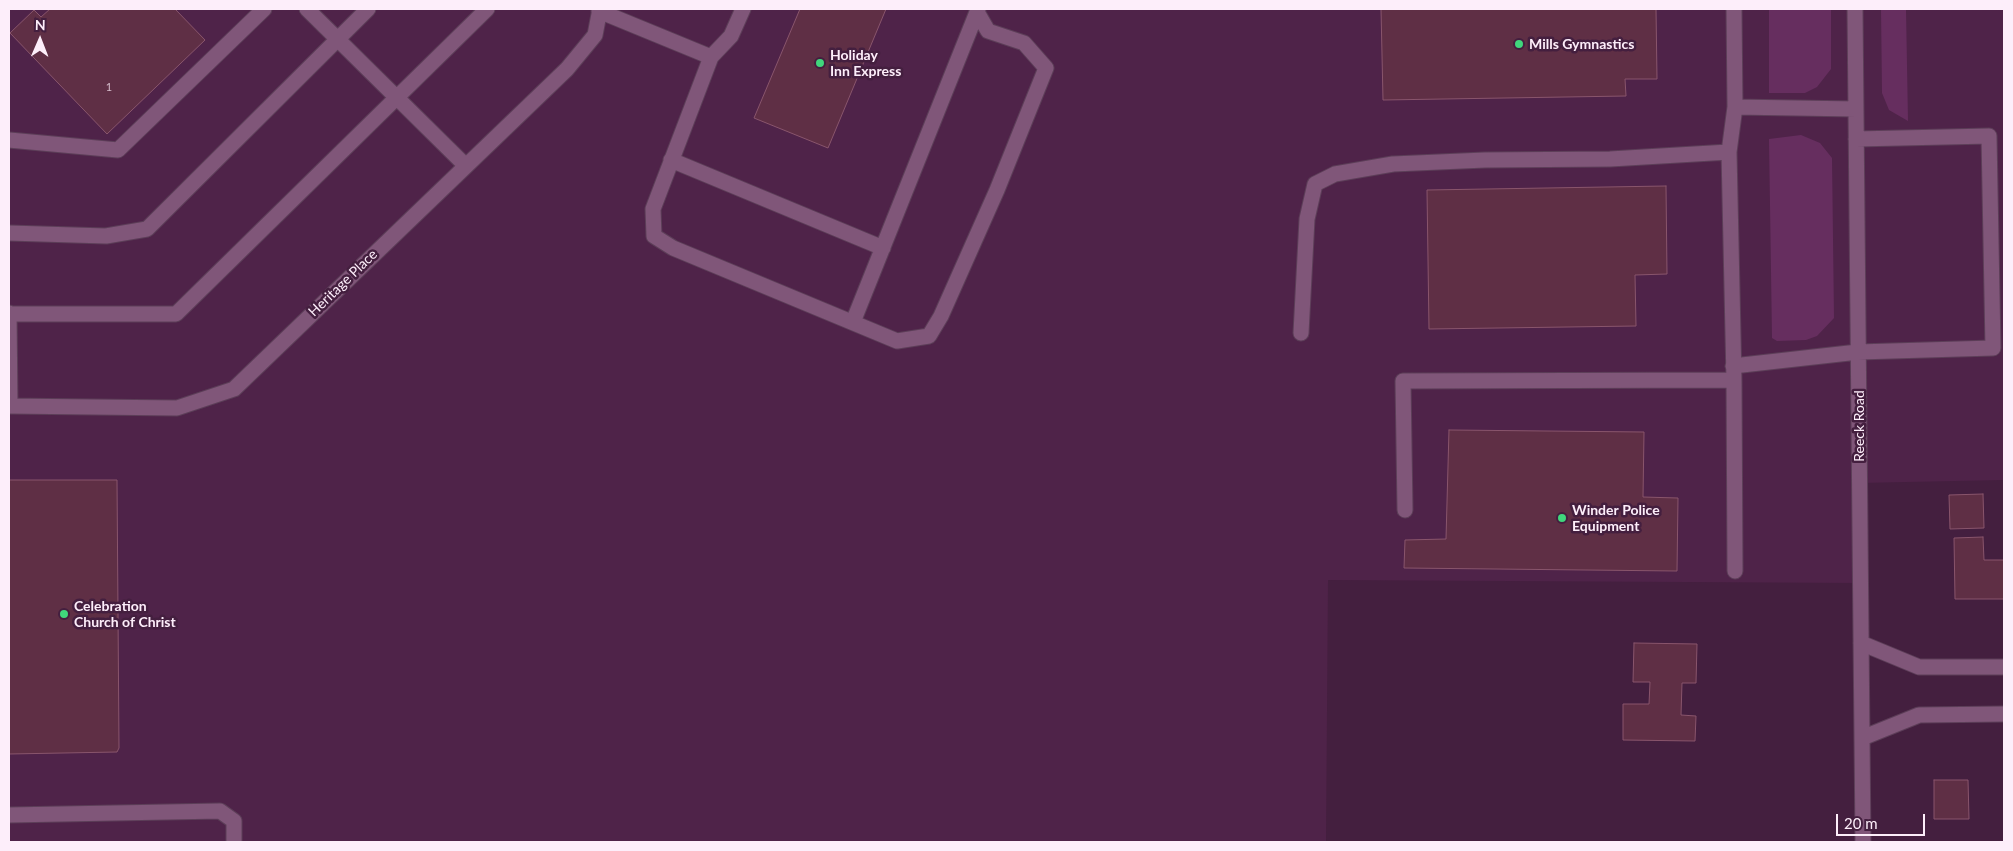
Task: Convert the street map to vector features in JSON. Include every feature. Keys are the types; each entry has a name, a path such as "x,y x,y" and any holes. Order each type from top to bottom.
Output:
{"street":[{"path":"9,140 118,150 264,9"},
{"path":"307,9 466,166"},
{"path":"9,233 106,236 146,229 368,9"},
{"path":"9,406 9,314 176,314 487,9"},
{"path":"743,9 731,36 710,57 653,209 654,236 673,248 897,340 928,336 941,316 989,208 1046,68 1024,43 988,31 978,10"},
{"path":"1734,9 1735,107 1728,152 1734,373 1735,571"},
{"name":"Reeck Road","path":"1855,9 1863,842"},
{"path":"600,10 710,57"},
{"name":"Heritage Place","path":"9,406 177,408 234,389 567,69 595,35 600,10"},
{"path":"853,322 978,10"},
{"path":"1735,107 1856,108"},
{"path":"1405,510 1403,381 1734,373 1858,352 1998,348 1997,136 1856,139"},
{"path":"1301,333 1307,219 1315,184 1335,174 1394,164 1484,160 1610,159 1728,152"},
{"path":"671,160 883,248"},
{"path":"1861,643 1919,667 2004,667"},
{"path":"1862,738 1919,715 2004,714"},
{"path":"9,815 220,811 234,821 234,842"}],"shaded area":[{"path":"9,9 2004,9 2004,480 1859,483 1860,583 1328,580 1326,842 9,842"},
{"path":"1769,9 1831,9 1831,69 1817,87 1805,93 1769,93"},
{"path":"1881,9 1906,9 1908,121 1889,110 1882,93"},
{"path":"1801,135 1820,143 1832,158 1834,318 1817,336 1806,340 1777,341 1772,338 1769,139"}],"building":[{"path":"50,9 175,9 205,40 107,134 10,33 34,10 41,17"},
{"name":"Holiday Inn Express","path":"800,9 886,9 828,148 754,118"},
{"name":"Mills Gymnastics","path":"1381,9 1656,9 1657,79 1625,79 1626,96 1383,100"},
{"path":"1666,186 1667,274 1635,275 1636,326 1429,329 1427,190"},
{"name":"Winder Police Equipment","path":"1449,430 1644,432 1643,497 1678,498 1677,571 1404,568 1405,540 1446,539"},
{"name":"Celebration Church of Christ","path":"9,480 117,480 119,748 117,752 9,754"},
{"path":"1983,494 1984,528 1950,529 1949,495"},
{"path":"1983,537 1984,560 2004,560 2004,599 1955,599 1954,538"},
{"path":"1634,643 1697,644 1696,683 1682,683 1681,715 1696,716 1695,741 1623,740 1623,704 1649,704 1650,682 1633,682"},
{"path":"1934,780 1968,780 1969,819 1934,819"}],"place":[{"name":"Mills Gymnastics","path":"1519,44"},
{"name":"Holiday Inn Express","path":"820,63"},
{"name":"Winder Police Equipment","path":"1562,518"},
{"name":"Celebration Church of Christ","path":"64,614"}]}
